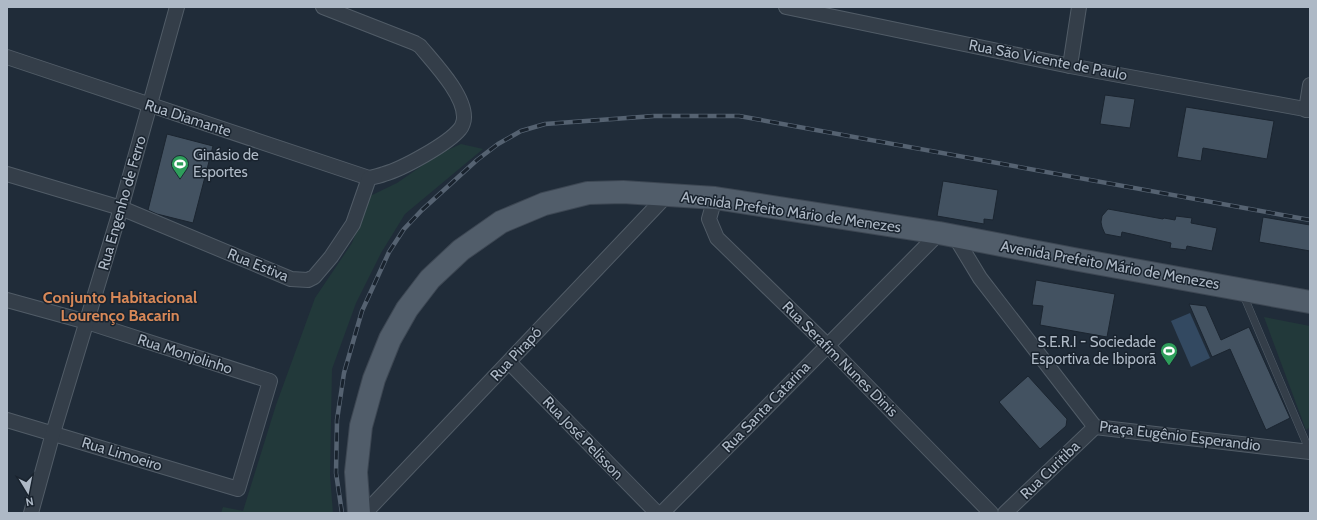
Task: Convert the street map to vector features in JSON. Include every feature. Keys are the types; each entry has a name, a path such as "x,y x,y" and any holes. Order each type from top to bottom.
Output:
{"main road":[{"name":"Avenida Prefeito Mário de Menezes","path":"367,512 356,472 361,426 374,378 390,339 407,309 430,279 461,250 501,222 551,202 588,193 623,192 715,198 946,234 1310,302"}],"street":[{"name":"Rua Engenho de Ferro","path":"31,513 53,433 121,208 177,7"},
{"path":"323,7 420,46 459,98 464,118 462,128 453,137 397,169 369,178"},
{"name":"Rua São Vicente de Paulo","path":"786,7 824,10 1070,66 1308,110"},
{"path":"1070,66 1078,7"},
{"name":"Rua Diamante","path":"7,57 369,178"},
{"path":"1308,110 1310,85"},
{"name":"Rua Estiva","path":"7,174 121,208 291,279 308,280 314,277 331,257 353,224 369,178"},
{"name":"Rua Pirapó","path":"367,512 667,195"},
{"name":"Rua Serafim Nunes Dinis","path":"715,198 709,218 717,238 827,344 991,513"},
{"name":"Rua Santa Catarina","path":"662,513 827,344 946,234"},
{"name":"Praça Eugênio Esperandio","path":"946,234 1095,427 1310,452"},
{"name":"Rua Monjolinho","path":"7,300 87,322 270,381 238,489"},
{"name":"Rua José Pelisson","path":"509,362 656,513"},
{"name":"Rua Limoeiro","path":"7,420 238,489"},
{"name":"Rua Curitiba","path":"1005,513 1095,427"}],"lane":[{"path":"1241,289 1310,452"}],"green space":[{"path":"461,144 483,149 405,214 381,253 356,303 332,369 330,475 333,513 221,513 223,507 243,511 276,405 315,298 352,243 370,196 397,183 439,154"},
{"path":"1264,317 1310,326 1310,427 1306,430"}],"water":[{"path":"1190,313 1210,358 1191,367 1171,321"}],"building":[{"path":"1105,95 1135,99 1130,128 1100,124"},
{"path":"1186,107 1274,121 1267,159 1203,148 1201,161 1177,157"},
{"name":"Ginásio de Esportes","path":"167,134 213,146 193,223 157,214 148,210"},
{"path":"943,181 998,190 993,220 984,219 984,224 937,216"},
{"path":"1108,209 1163,219 1175,220 1176,216 1192,218 1191,223 1217,228 1212,251 1187,246 1186,250 1170,248 1171,243 1122,232 1121,237 1105,234 1101,222 1102,216"},
{"path":"1263,217 1310,225 1310,251 1259,242"},
{"path":"1036,280 1115,294 1107,337 1040,325 1043,306 1032,305"},
{"path":"1189,304 1206,306 1221,340 1249,327 1290,418 1266,430 1230,349 1212,357"},
{"path":"1028,376 1067,419 1066,426 1040,449 999,402"}],"railway":[{"path":"342,513 336,473 337,420 344,373 362,311 389,252 404,229 422,210 477,160 498,144 521,131 545,124 654,116 739,116 1310,220"}],"place":[{"name":"Ginásio de Esportes","path":"180,179"},
{"name":"S.E.R.I - Sociedade Esportiva de Ibiporã","path":"1169,366"}],"district":[{"name":"Conjunto Habitacional Lourenço Bacarin","path":"120,306"}]}
